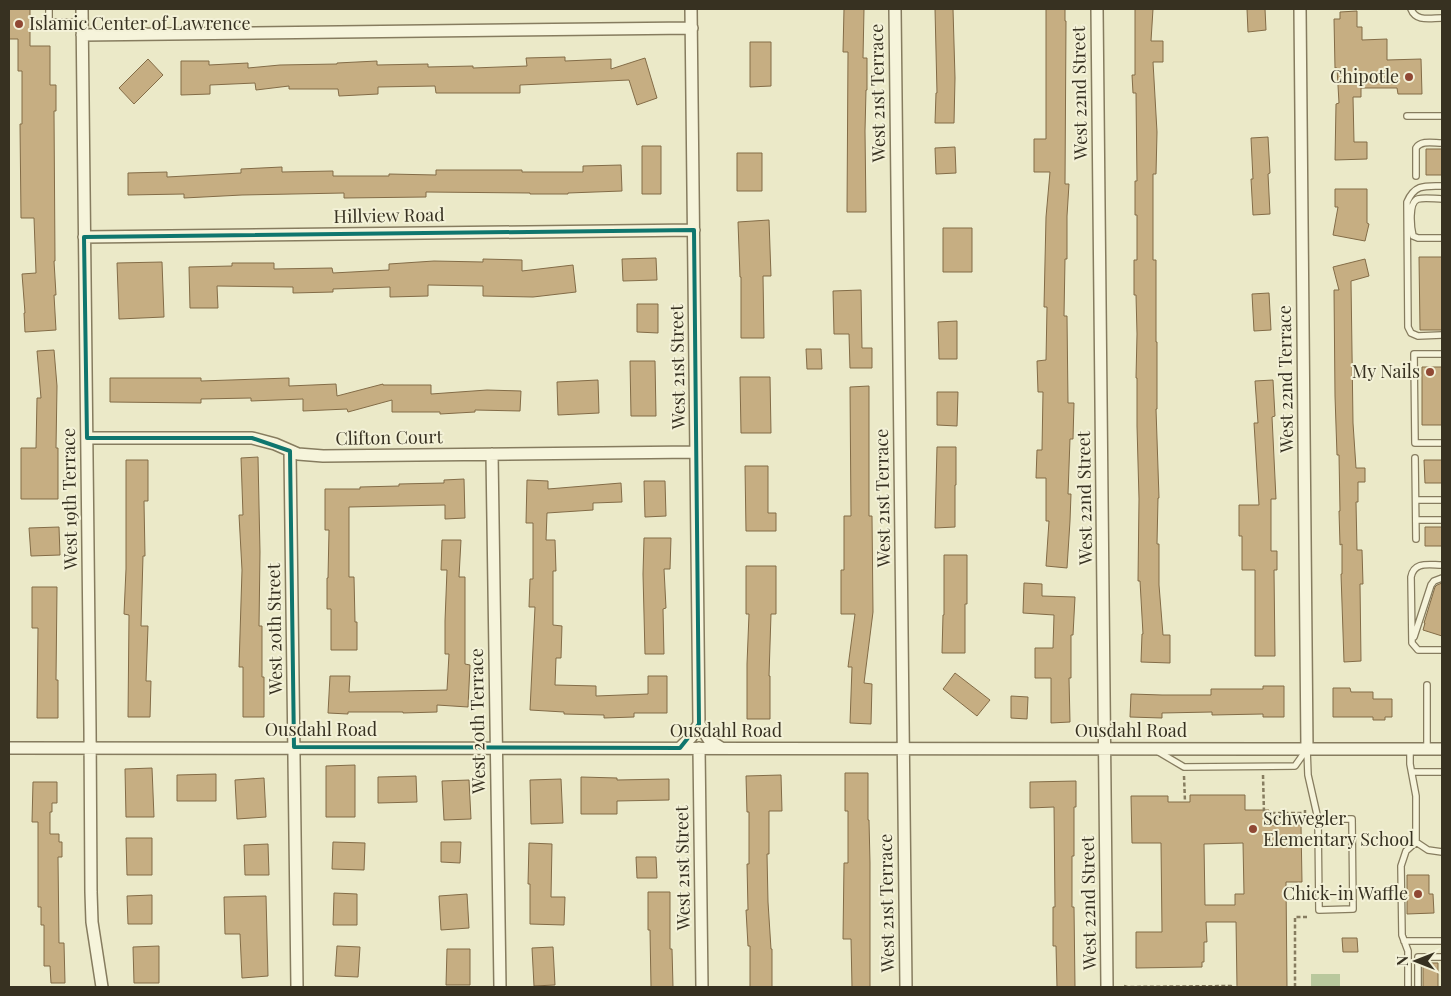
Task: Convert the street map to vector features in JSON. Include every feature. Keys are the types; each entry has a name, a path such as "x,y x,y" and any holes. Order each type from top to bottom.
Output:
{"street":[{"name":"West 19th Terrace","path":"82,9 91,900 102,987"},
{"name":"West 21st Street","path":"691,9 699,724"},
{"name":"West 21st Terrace","path":"895,9 906,987"},
{"name":"West 22nd Street","path":"1097,9 1108,987"},
{"name":"West 22nd Terrace","path":"1300,9 1307,749"},
{"path":"82,35 692,28"},
{"name":"Hillview Road","path":"84,237 694,230"},
{"name":"Clifton Court","path":"87,438 252,438 308,456 696,452"},
{"name":"West 20th Street","path":"290,451 297,987"},
{"name":"West 20th Terrace","path":"492,454 500,987"},
{"path":"680,748 691,737 699,724 710,741 723,748"},
{"name":"Ousdahl Road","path":"9,748 1442,750"},
{"name":"West 21st Street","path":"699,748 702,987"}],"lane":[{"path":"48,9 49,22 82,22"},
{"path":"1411,9 1413,15 1419,18 1442,18"},
{"path":"1407,116 1442,116"},
{"path":"1416,176 1417,145 1421,143 1442,143"},
{"path":"1442,186 1421,186 1414,190 1407,202 1408,327 1411,333 1418,336 1442,336"},
{"path":"1442,199 1418,199 1414,202 1412,207 1412,230 1413,236 1418,238 1442,238"},
{"path":"1442,354 1414,354 1414,364 1415,443 1442,443"},
{"path":"1415,458 1416,540"},
{"path":"1416,500 1442,500"},
{"path":"1416,520 1442,520"},
{"path":"1442,565 1421,565 1412,571 1412,643 1418,650 1442,650"},
{"path":"1412,643 1431,585 1434,581 1442,578"},
{"path":"1427,685 1427,750"},
{"path":"1155,749 1184,767 1295,766 1307,749"},
{"path":"1307,749 1308,775 1318,819 1319,910 1353,909 1352,819 1318,819"},
{"path":"1408,987 1408,951 1402,935 1401,866 1406,851 1416,842 1416,796 1410,750"},
{"path":"1412,772 1442,772"},
{"path":"1416,842 1428,850 1442,852"},
{"path":"1404,941 1442,941"},
{"path":"1418,987 1418,957 1442,957"}],"path":[{"path":"1184,775 1185,802"},
{"path":"1263,775 1264,813 1305,813 1304,804"},
{"path":"1295,987 1295,917 1308,917"},
{"path":"1124,986 1231,987"}],"highlighted area":[{"path":"694,230 699,724 680,748 294,747 290,451 252,438 87,438 84,237"}],"green space":[{"path":"1311,974 1340,974 1340,987 1311,987"}],"building":[{"path":"9,9 30,9 30,46 50,46 50,85 56,85 56,111 54,111 54,261 56,295 54,295 56,330 25,332 22,274 36,273 34,218 21,218 20,124 22,124 22,71 18,71 18,39 9,39"},
{"path":"844,9 864,9 863,58 867,58 865,131 866,212 847,212 848,52 843,52"},
{"path":"935,9 953,9 954,123 935,123 937,93"},
{"path":"1046,9 1065,9 1066,21 1065,184 1069,184 1064,316 1067,316 1068,403 1074,403 1073,439 1070,439 1068,494 1071,494 1067,568 1046,566 1049,521 1046,521 1046,478 1036,478 1037,450 1042,450 1043,392 1038,392 1037,361 1046,360 1047,307 1044,307 1046,217 1050,172 1034,172 1034,139 1046,139"},
{"path":"1135,9 1153,9 1151,41 1163,41 1163,62 1153,62 1157,132 1156,174 1153,174 1153,260 1156,260 1156,409 1159,498 1157,544 1159,544 1159,585 1163,635 1170,635 1170,663 1141,662 1143,634 1140,581 1138,581 1137,334 1136,295 1134,295 1134,260 1137,260 1137,215 1135,215 1135,181 1137,181 1136,93 1133,93 1132,75 1135,75"},
{"path":"1247,9 1265,9 1266,30 1248,32"},
{"path":"1357,11 1357,27 1362,27 1362,40 1387,39 1387,60 1421,59 1422,94 1398,94 1397,88 1361,88 1361,97 1353,97 1354,142 1367,142 1367,159 1335,160 1336,104 1339,103 1337,68 1335,68 1334,19 1340,19 1340,12"},
{"path":"750,42 771,42 771,86 750,87"},
{"path":"565,57 565,61 611,59 611,69 645,58 657,98 637,105 629,80 520,85 520,93 436,93 435,86 378,87 378,94 339,96 338,89 289,89 289,86 256,90 255,83 210,85 210,94 181,95 181,61 209,61 209,65 248,63 248,68 377,61 377,65 428,64 428,67 473,66 473,68 527,66 526,58"},
{"path":"148,59 163,75 134,104 119,88"},
{"path":"1268,137 1270,214 1253,215 1251,138"},
{"path":"642,146 661,146 661,194 642,194"},
{"path":"955,147 956,173 936,174 935,148"},
{"path":"1426,149 1442,149 1442,175 1426,175"},
{"path":"737,153 762,153 762,191 737,191"},
{"path":"621,165 622,191 568,194 426,192 426,197 344,198 344,193 184,198 184,194 128,195 128,173 167,172 167,177 241,173 241,169 282,167 282,172 333,171 333,176 389,176 389,174 436,175 436,170 583,172 583,166"},
{"path":"1335,189 1367,189 1367,223 1369,224 1365,241 1333,235 1338,207 1335,207"},
{"path":"769,220 771,276 763,276 764,338 741,338 741,277 738,222"},
{"path":"943,228 972,228 972,272 943,272"},
{"path":"1419,257 1442,257 1442,330 1420,330"},
{"path":"656,258 657,280 623,281 622,259"},
{"path":"483,259 522,260 522,271 573,265 576,292 533,297 483,296 483,286 428,285 428,296 390,297 390,287 333,289 333,292 293,293 293,287 217,286 218,308 190,308 189,267 232,266 232,263 274,263 274,269 332,268 333,273 389,270 389,264 434,261 483,262"},
{"path":"1365,259 1369,276 1351,281 1353,423 1356,468 1365,468 1365,482 1358,482 1358,502 1356,502 1357,550 1362,550 1363,584 1360,584 1361,661 1344,662 1339,455 1337,455 1335,396 1334,290 1339,290 1333,267"},
{"path":"162,262 164,317 119,319 117,263"},
{"path":"861,290 862,348 872,348 872,368 850,368 849,334 834,334 833,291"},
{"path":"1269,293 1271,330 1254,331 1252,294"},
{"path":"637,304 658,304 658,333 637,332"},
{"path":"957,321 957,359 939,359 938,322"},
{"path":"806,349 821,349 822,369 807,369"},
{"path":"54,350 57,386 56,448 58,448 58,499 21,499 21,448 36,448 37,398 41,398 37,351"},
{"path":"630,361 655,361 656,416 631,416"},
{"path":"1422,367 1442,367 1442,425 1422,425"},
{"path":"740,377 770,377 771,433 741,433"},
{"path":"110,378 201,378 201,381 289,378 289,386 336,384 337,396 383,384 431,385 431,394 487,390 521,391 520,411 475,410 475,412 440,414 440,412 392,412 392,400 348,412 347,409 303,411 303,399 251,401 251,398 201,399 201,403 110,402"},
{"path":"598,380 599,413 558,415 557,382"},
{"path":"1273,380 1275,416 1272,417 1276,499 1271,499 1271,551 1277,551 1277,570 1274,570 1275,656 1255,656 1255,570 1242,570 1242,536 1239,536 1239,505 1259,505 1254,423 1258,423 1255,381"},
{"path":"869,386 869,516 872,516 873,612 864,683 872,684 871,724 850,723 852,667 848,667 855,614 841,614 841,570 844,570 844,516 851,516 850,387"},
{"path":"937,392 958,392 957,426 937,425"},
{"path":"937,447 956,447 955,527 935,528"},
{"path":"258,457 259,626 262,626 264,717 243,717 243,667 239,667 242,570 239,515 243,515 241,458"},
{"path":"126,460 148,460 148,501 144,501 145,556 143,556 141,626 148,626 146,681 151,681 150,717 128,717 129,615 124,614"},
{"path":"1424,460 1442,460 1442,483 1425,483"},
{"path":"745,466 768,466 768,513 776,513 776,531 746,531"},
{"path":"464,479 465,518 445,519 445,505 349,507 349,577 354,577 357,650 331,650 331,609 327,609 329,530 325,530 325,489 360,489 360,487 399,486 399,484 444,483 444,480"},
{"path":"527,480 548,481 548,489 621,483 622,502 593,503 593,510 547,513 546,540 555,540 556,571 553,571 553,625 562,626 561,658 556,658 555,685 596,686 596,696 648,694 648,676 667,676 667,713 634,713 634,717 604,718 604,715 564,714 564,712 530,710 535,607 529,607 530,579 533,579 533,523 526,523"},
{"path":"644,481 665,481 666,516 645,517"},
{"path":"59,527 60,555 31,556 29,528"},
{"path":"1425,527 1442,527 1442,546 1425,546"},
{"path":"644,538 671,538 670,569 664,569 666,608 663,609 664,654 645,654"},
{"path":"442,540 461,540 459,577 465,577 465,664 470,665 468,707 437,705 437,712 328,713 330,676 350,676 349,692 447,690 449,654 445,654 445,621 447,570 441,570"},
{"path":"944,555 967,555 965,653 942,653"},
{"path":"746,566 776,566 776,614 771,614 770,719 747,719 749,614 746,614"},
{"path":"1024,583 1042,584 1042,596 1075,597 1073,635 1071,635 1071,678 1069,678 1070,722 1051,723 1051,678 1035,678 1035,648 1053,648 1054,615 1023,613"},
{"path":"1442,583 1442,636 1423,630 1435,587"},
{"path":"32,587 57,587 56,680 58,680 58,718 37,718 38,628 32,628"},
{"path":"955,673 990,700 977,716 943,689"},
{"path":"1263,686 1284,686 1284,717 1263,717 1263,714 1212,715 1212,712 1162,713 1162,718 1130,717 1131,694 1211,695 1211,689 1263,689"},
{"path":"1333,688 1350,688 1351,692 1373,692 1373,699 1392,699 1392,717 1385,717 1385,720 1373,720 1373,717 1333,717"},
{"path":"1011,696 1028,697 1027,719 1011,718"},
{"path":"355,765 355,817 326,817 326,766"},
{"path":"152,768 154,817 126,817 125,769"},
{"path":"845,773 868,773 870,987 852,987 851,939 843,939 844,863 848,863 848,811 845,811"},
{"path":"216,774 216,801 177,801 177,775"},
{"path":"781,775 782,811 769,811 769,854 767,854 772,987 750,987 750,946 748,946 746,910 748,910 749,812 747,812 746,776"},
{"path":"416,776 417,802 378,803 378,777"},
{"path":"581,777 617,778 617,780 669,779 669,800 617,801 617,814 581,814"},
{"path":"264,778 266,817 237,819 235,780"},
{"path":"561,779 563,823 531,824 530,780"},
{"path":"469,780 471,819 444,820 442,781"},
{"path":"1076,781 1074,856 1072,856 1075,987 1057,987 1056,946 1053,946 1053,907 1055,907 1054,807 1030,808 1030,782"},
{"path":"33,782 57,782 57,803 52,803 52,812 50,812 50,834 59,834 59,842 62,842 62,857 58,857 59,943 64,943 65,983 51,983 50,966 44,966 44,925 41,925 41,907 38,907 38,822 32,822"},
{"path":"1190,795 1245,795 1245,810 1269,810 1269,825 1301,825 1302,882 1286,882 1287,987 1237,987 1236,922 1206,922 1207,942 1204,942 1204,962 1202,962 1202,967 1136,968 1136,932 1162,932 1161,843 1132,843 1131,796 1168,796 1168,802 1190,802","holes":["1243,843 1244,894 1235,894 1235,905 1205,905 1204,844"]},
{"path":"126,838 152,838 152,875 127,875"},
{"path":"333,842 365,843 364,870 332,869"},
{"path":"441,842 461,842 460,863 441,862"},
{"path":"529,843 552,844 551,897 565,897 564,925 530,924 530,884 528,884"},
{"path":"268,844 269,875 245,875 244,845"},
{"path":"636,857 656,857 657,878 637,878"},
{"name":"Chick-in Waffle","path":"1407,875 1429,875 1429,894 1433,894 1434,913 1407,914"},
{"path":"648,892 670,892 670,949 672,949 673,987 651,987"},
{"path":"334,893 357,894 357,925 333,925"},
{"path":"467,894 469,928 441,930 439,896"},
{"path":"152,895 152,924 128,924 127,896"},
{"path":"266,896 268,976 242,978 240,934 225,934 224,897"},
{"path":"1342,938 1357,938 1358,952 1343,952"},
{"path":"159,946 159,983 134,983 133,947"},
{"path":"337,946 360,947 358,977 335,976"},
{"path":"553,947 555,985 534,986 532,948"},
{"path":"447,949 470,949 470,985 446,985"},
{"path":"1423,963 1438,963 1438,987 1423,987"}],"place":[{"name":"Islamic Center of Lawrence","path":"19,24"},
{"name":"Chipotle","path":"1409,77"},
{"name":"My Nails","path":"1430,372"},
{"name":"Schwegler Elementary School","path":"1253,829"},
{"name":"Chick-in Waffle","path":"1418,894"}]}
